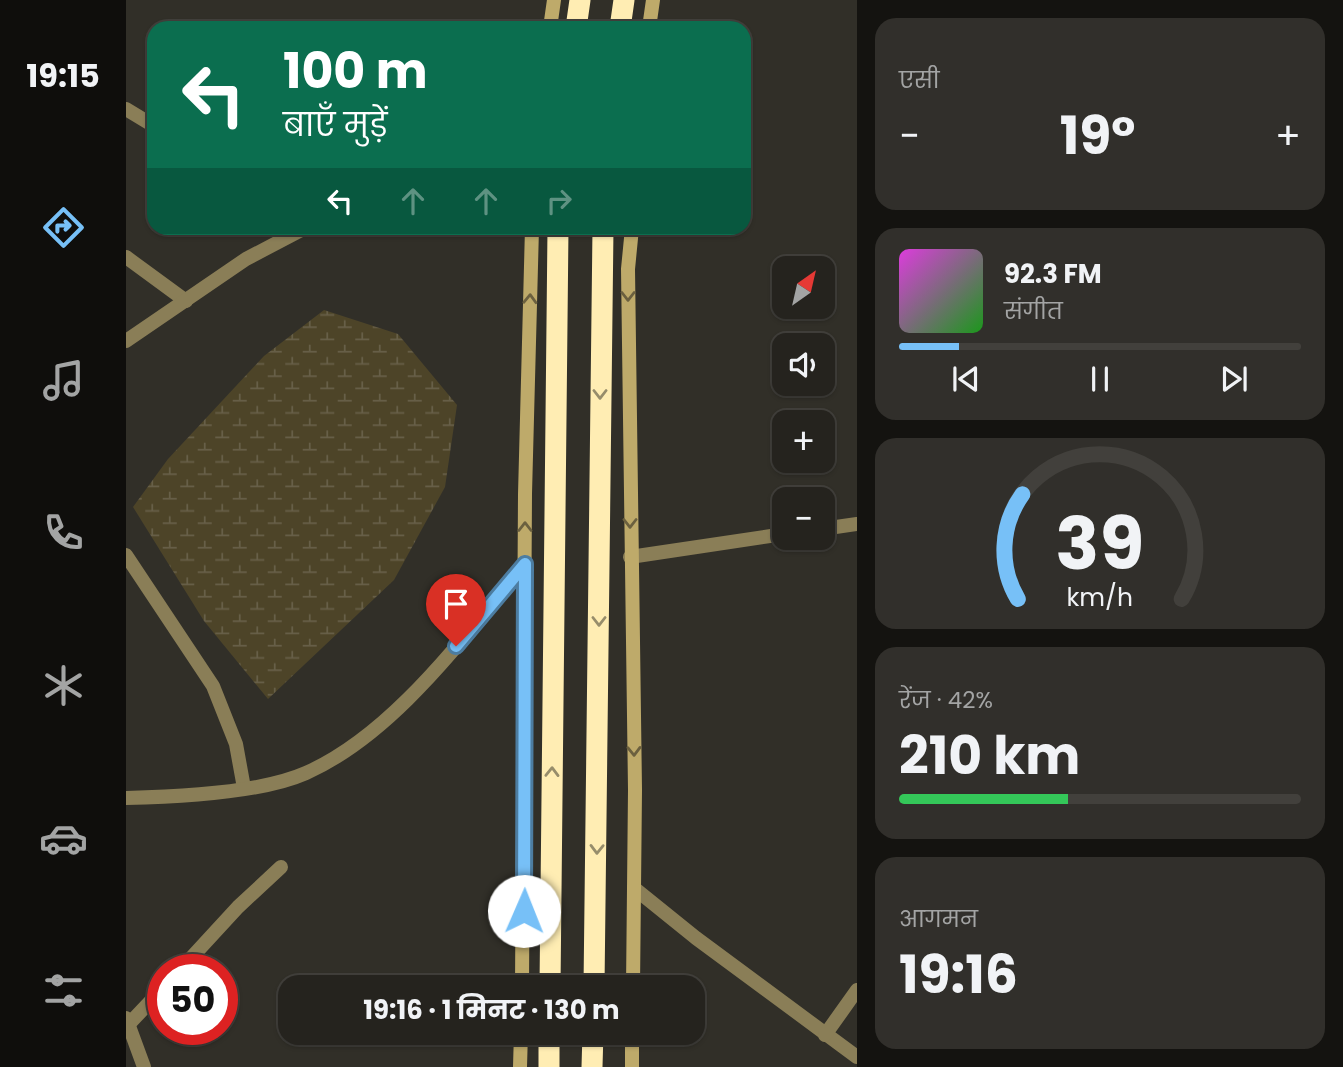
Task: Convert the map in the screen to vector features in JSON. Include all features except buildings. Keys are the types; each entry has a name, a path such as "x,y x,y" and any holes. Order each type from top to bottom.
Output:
{"highway":[{"path":"577,21 580,0"},
{"path":"621,21 624,0"},
{"path":"550,975 558,235"},
{"path":"594,975 603,235"},
{"path":"549,1045 549,1067"},
{"path":"592,1067 593,1045"}],"main road":[{"path":"551,21 554,0"},
{"path":"650,21 653,0"},
{"path":"522,975 525,564 532,235"},
{"path":"631,235 628,269 633,975"},
{"path":"520,1067 521,1045"},
{"path":"632,1045 632,1067"}],"street":[{"path":"126,108 147,122"},
{"path":"126,341 282,235"},
{"path":"126,257 186,301"},
{"path":"835,526 856,524"},
{"path":"630,557 772,536"},
{"path":"126,555 213,686 236,744 244,788"},
{"path":"126,798 244,788 304,774 340,756 382,723 438,666 525,564"},
{"path":"194,954 237,907 281,867"},
{"path":"634,888 856,1057"},
{"path":"825,1035 856,990"},
{"path":"144,1067 127,1021 147,1003"}],"green space":[{"path":"324,310 398,334 457,405 445,487 394,580 268,699 204,621 133,507 168,459 264,356"}],"route":[{"path":"456,646 525,564 524,911"}]}
